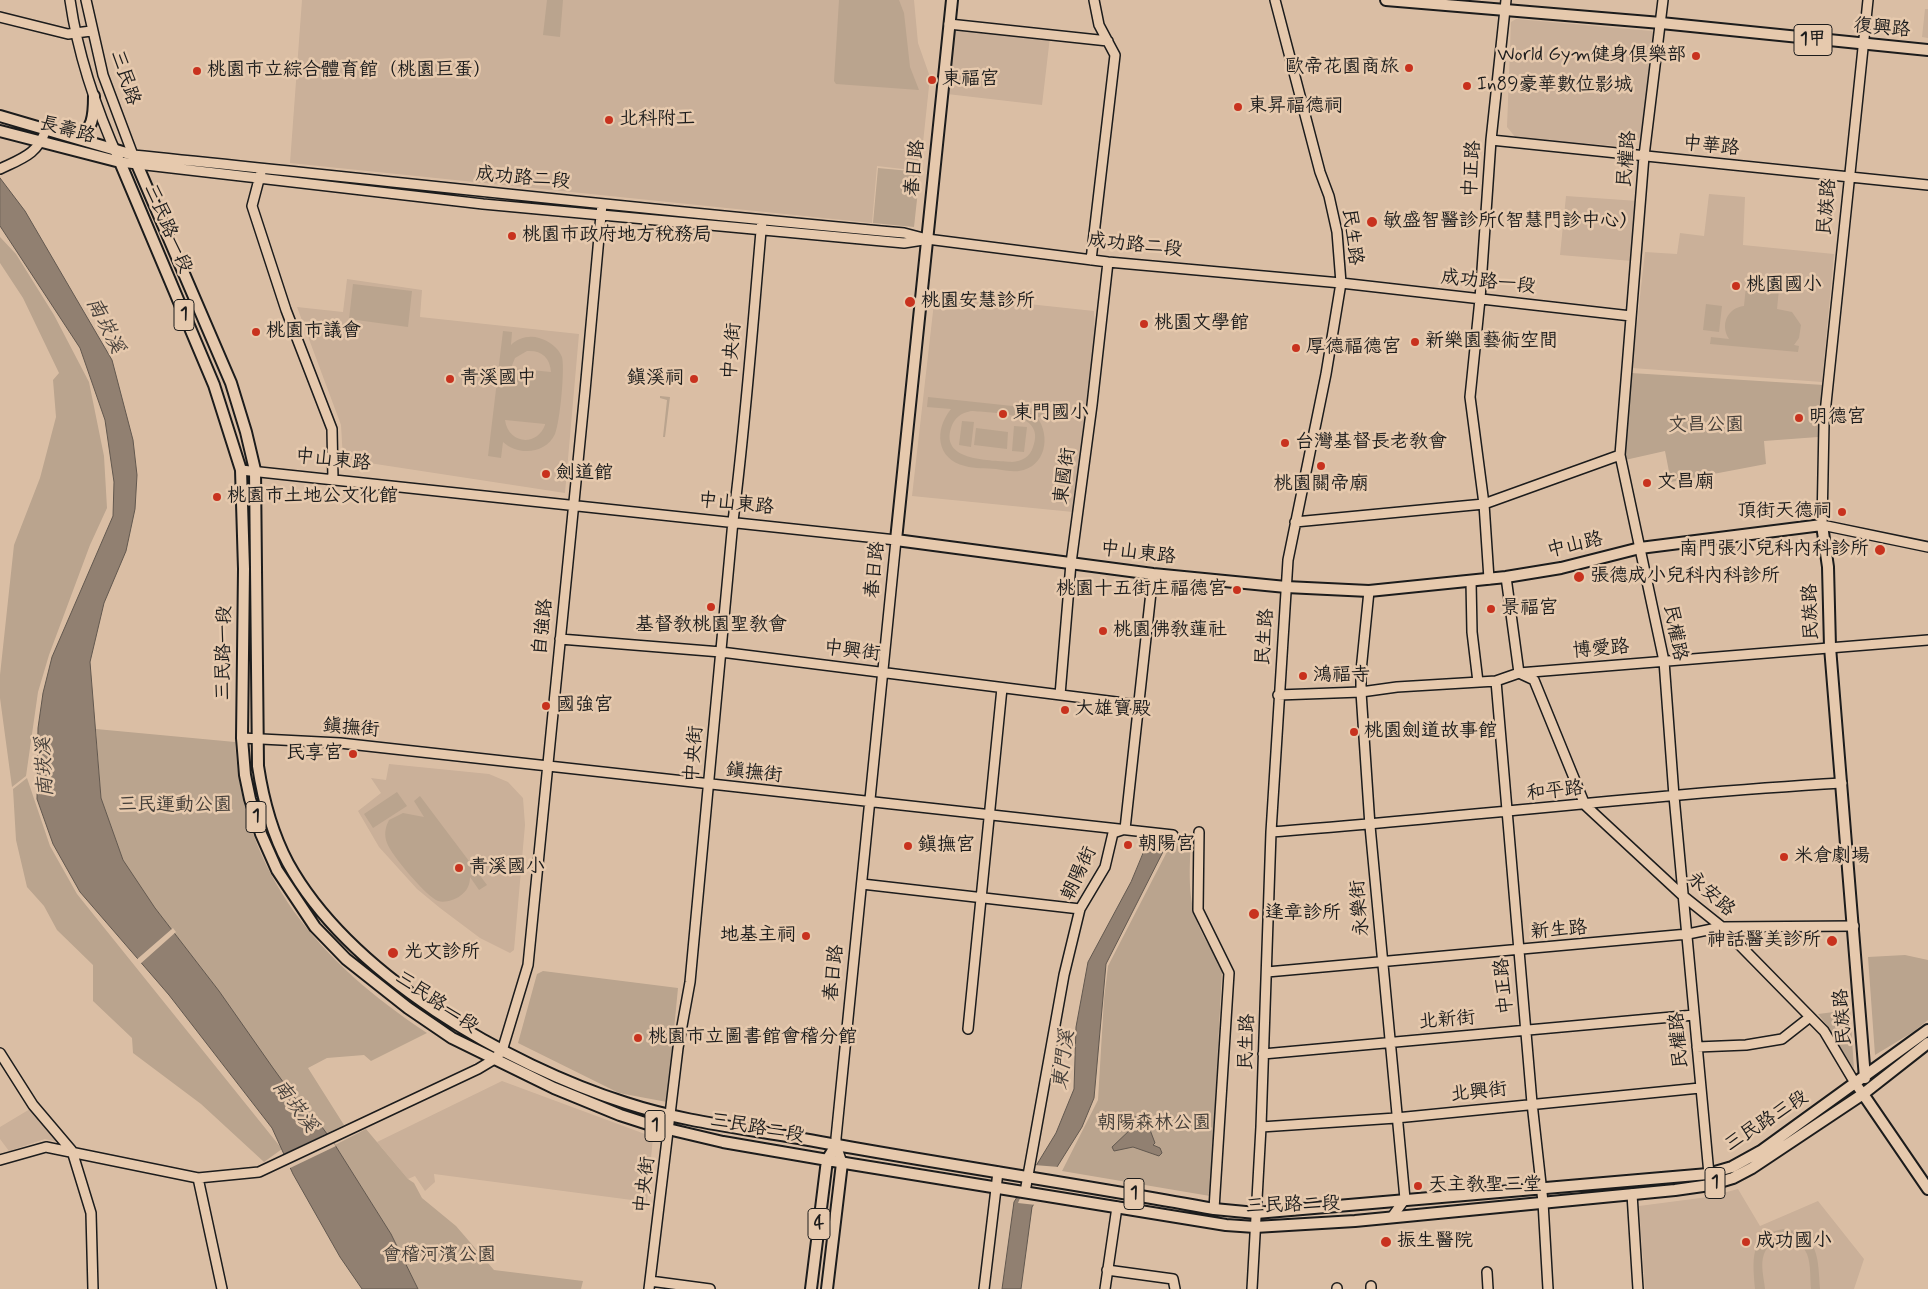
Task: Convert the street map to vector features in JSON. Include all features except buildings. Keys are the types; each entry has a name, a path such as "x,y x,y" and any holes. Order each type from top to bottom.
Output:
{"main road":[{"name":"春日路","path":"896,540 914,389 927,239 952,0"},
{"name":"復興路","path":"1386,0 1505,5 1928,50"},
{"path":"73,137 84,134 90,127 94,111 94,96"},
{"name":"長壽路","path":"0,116 115,151"},
{"name":"長壽路","path":"2,131 120,162"},
{"name":"成功路二段","path":"115,151 135,160"},
{"name":"三民路一段","path":"135,160 197,300 240,408 255,470 257,740 262,789 276,836 287,861 305,891 345,936 376,966 463,1029 502,1050"},
{"name":"三民路一段","path":"120,162 214,385 241,470 244,559 242,738 244,775 261,834 277,870 315,927 346,960 408,1008 452,1038 494,1060"},
{"path":"181,306 197,300"},
{"name":"中山路","path":"1226,580 1286,587 1369,591 1506,577 1561,568 1640,548 1822,525"},
{"name":"民族路","path":"1822,525 1828,567 1830,648 1866,1074 1863,1094"},
{"name":"中山東路","path":"896,540 1153,574 1226,580"},
{"name":"三民路三段","path":"1541,1188 1708,1174 1732,1167 1761,1151 1928,1031"},
{"name":"三民路三段","path":"1542,1202 1710,1185 1733,1178 1752,1168 1863,1094 1928,1043"},
{"name":"三民路二段","path":"502,1050 583,1088 626,1103 727,1128 1031,1177 1214,1209 1256,1213 1541,1188"},
{"name":"三民路二段","path":"494,1060 554,1088 620,1115 723,1142 1226,1225 1255,1227 1392,1218 1542,1202"},
{"name":"永安路","path":"1863,1094 1928,1189"},
{"name":"春日路","path":"811,1289 827,1160 836,1145"},
{"name":"春日路","path":"827,1289 842,1163"}],"street":[{"name":"三民路","path":"70,0 76,34 94,96 120,162"},
{"name":"三民路","path":"86,0 92,31 112,105 135,160"},
{"path":"1091,260 1115,55 1099,25 1094,0"},
{"name":"民生路","path":"1252,1289 1261,1127 1271,832 1278,695 1288,560 1326,374 1340,283 1337,232 1329,196 1320,172 1275,0"},
{"name":"民權路","path":"1663,0 1644,156 1620,455 1664,661 1682,895 1688,934 1710,1185"},
{"name":"民族路","path":"1863,0 1859,34 1863,42"},
{"name":"民族路","path":"1822,525 1824,423 1848,177 1868,0"},
{"name":"民族路","path":"1863,42 1870,35 1873,0"},
{"name":"中正路","path":"1489,579 1484,504 1470,397 1480,299 1491,140 1505,5"},
{"path":"0,17 68,34 92,31"},
{"path":"949,24 1108,41"},
{"path":"0,169 30,154 42,143 46,129"},
{"name":"中華路","path":"1491,140 1928,185"},
{"name":"成功路二段","path":"120,162 135,160 221,168 263,167 602,204 904,243 927,239 1108,262 1340,283"},
{"path":"263,167 252,206 286,310 332,429 333,479"},
{"name":"成功路二段","path":"221,168 259,177 496,206 762,225"},
{"path":"496,206 497,194"},
{"path":"542,210 543,198"},
{"name":"自強路","path":"502,1050 527,967 586,390 602,204"},
{"name":"中央街","path":"650,1285 678,1048 690,982 734,521 743,448 753,300 762,225"},
{"name":"東國街","path":"1060,695 1071,563 1092,405 1108,262"},
{"name":"成功路一段","path":"1340,283 1631,316"},
{"path":"1295,522 1484,504 1620,455"},
{"name":"中山東路","path":"241,470 255,470 573,506 734,521 896,540"},
{"name":"中山路","path":"1822,525 1928,547"},
{"name":"春日路","path":"842,1163 836,1145 896,540"},
{"path":"1125,829 1153,574"},
{"path":"1506,577 1519,673"},
{"path":"1471,581 1472,632 1478,682"},
{"name":"永樂街","path":"1369,591 1361,671 1361,692 1370,826 1404,1199"},
{"name":"中興街","path":"560,639 721,652 1140,705"},
{"name":"博愛路","path":"1278,695 1361,692 1397,687 1496,681 1519,673 1928,640"},
{"name":"永安路","path":"1519,673 1534,680 1585,805 1682,895 1722,927 1824,1031 1854,1083 1863,1094"},
{"name":"中正路","path":"1496,681 1518,951 1541,1188 1548,1289"},
{"path":"968,1028 1002,688"},
{"name":"鎮撫街","path":"242,738 340,743 1173,835"},
{"name":"和平路","path":"1271,832 1370,826 1674,796 1842,783"},
{"name":"朝陽街","path":"1025,1192 1031,1177 1064,975 1080,909 1105,867 1113,833 1125,829"},
{"path":"1199,832 1198,910 1229,973 1214,1209"},
{"path":"862,884 1080,909"},
{"name":"新生路","path":"1267,972 1518,951 1688,934 1722,927 1854,926"},
{"name":"北新街","path":"1263,1054 1694,1015"},
{"path":"1697,1047 1746,1045 1782,1039 1810,1017"},
{"path":"0,1160 46,1146 198,1178 259,1172 278,1165 420,1098 494,1060 502,1050"},
{"path":"0,1053 33,1105 72,1151 91,1213 94,1289"},
{"name":"北興街","path":"1261,1127 1396,1118 1532,1103 1700,1088"},
{"path":"984,1289 998,1172"},
{"path":"198,1178 222,1289"},
{"path":"1632,1194 1638,1289"},
{"path":"1392,1218 1404,1199"},
{"path":"1105,1289 1117,1207"},
{"path":"1107,1270 1173,1279 1175,1289"},
{"path":"1487,1272 1488,1289"},
{"path":"650,1285 710,1289"}],"shaded area":[{"name":"北科附工","path":"302,0 914,0 918,43 930,77 920,171 877,166 872,223 290,163"},
{"path":"1925,9 1928,9 1928,38 1922,37"},
{"path":"1516,19 1652,31 1655,36 1642,135 1631,147 1516,138 1507,127 1511,22"},
{"path":"955,26 1050,37 1042,105 947,94"},
{"name":"桃園國小","path":"1709,194 1745,197 1743,245 1834,254 1822,382 1632,368 1645,252 1677,254 1680,233 1704,236"},
{"path":"1566,196 1638,201 1632,261 1560,255"},
{"name":"青溪國中","path":"347,279 422,290 420,317 579,334 565,493 343,459 341,425 297,307 343,312"},
{"name":"東門國小","path":"935,294 1094,311 1095,332 1073,512 912,496"},
{"name":"青溪國小","path":"389,764 489,774 508,782 523,798 525,825 514,950 510,953 480,938 440,908 417,889 379,847 358,811 381,793 371,778 386,780"},
{"path":"502,1081 653,1137 647,1202 434,1174 435,1182 425,1191 415,1176 408,1179 377,1142"},
{"path":"30,1109 62,1143 45,1139 9,1151 0,1139 0,1127"},
{"name":"成功國小","path":"1738,1189 1760,1226 1818,1201 1864,1259 1854,1289 1645,1289 1639,1206 1708,1197"}],"green space":[{"path":"547,0 563,0 560,37 543,35"},
{"path":"839,0 899,0 904,13 910,67 919,90 836,84 834,81"},
{"path":"878,168 920,172 914,227 873,223"},
{"path":"0,237 16,254 54,315 89,382 104,456 107,508 90,545 49,655 38,692 26,776 12,787 0,698 0,675 14,545 40,478 56,417 53,380 59,373 23,298 0,263"},
{"path":"353,284 412,291 408,327 349,319"},
{"path":"1746,286 1779,289 1777,309 1792,312 1801,325 1799,338 1794,345 1799,346 1798,352 1710,344 1711,337 1729,339 1726,334 1725,323 1733,310 1744,306"},
{"path":"1706,304 1722,306 1719,332 1703,330"},
{"path":"503,331 512,332 511,345 528,337 535,337 546,341 558,350 563,363 560,408 555,434 551,441 539,449 524,451 503,442 501,458 488,456","holes":["527,351 540,353 547,358 551,372 511,368 515,358","505,420 545,424 545,425 536,437 523,440 511,434"]},
{"name":"文昌公園","path":"1631,373 1824,385 1818,437 1764,441 1766,464 1671,482 1665,451 1625,460 1623,443"},
{"path":"660,396 670,397 665,437 663,437 667,400 660,398"},
{"path":"928,397 1050,410 1050,418 1037,417 1044,433 1043,450 1035,464 1019,471 965,466 948,457 941,443 940,434 942,426 951,409 927,407","holes":["971,411 1004,414 1025,420 1032,426 1035,435 1030,453 1025,458 1012,462 992,461 960,453 953,447 950,439 951,428 958,416"]},
{"path":"962,421 974,422 971,447 959,445"},
{"path":"1014,426 1027,427 1024,452 1012,451"},
{"path":"976,428 1008,432 1007,449 974,445"},
{"name":"三民運動公園","path":"96,729 235,742 241,790 253,834 271,874 294,911 321,945 353,976 388,1006 427,1033 371,1061 364,1055 327,1058 308,1068 344,1125 326,1134 302,1108 272,1069 219,991 155,908 123,860 101,798"},
{"path":"27,778 50,846 77,894 282,1149 264,1162 201,1104 133,1053 132,1038 93,1001 93,965 57,930 44,906 27,887 16,840 13,789"},
{"path":"397,792 407,806 373,828 364,814"},
{"path":"420,796 487,885 479,890 470,877 468,888 460,896 449,901 438,901 418,884 395,857 386,840 385,832 389,820 403,813 424,817 414,801"},
{"name":"朝陽森林公園","path":"1171,834 1191,836 1190,884 1193,908 1196,920 1222,972 1210,1196 1062,1171 1098,1100 1104,999 1108,966 1171,844"},
{"path":"1905,955 1928,960 1928,1020 1913,1032 1875,1055 1868,957"},
{"path":"543,971 678,988 667,1102 619,1093 518,1043 537,974"},
{"path":"1850,1010 1854,1069 1818,1014"},
{"name":"會稽河濱公園","path":"366,1129 408,1179 414,1183 422,1198 456,1226 494,1270 583,1281 581,1289 418,1289 391,1234 335,1145"},
{"path":"1784,1229 1805,1236 1811,1242 1819,1268 1820,1289 1811,1289 1809,1262 1803,1248 1792,1241 1786,1240 1773,1243 1764,1254 1762,1263 1765,1289 1755,1289 1754,1259 1758,1243 1772,1232"}],"water":[{"name":"南崁溪","path":"0,178 25,211 112,360 133,440 137,475 135,509 126,551 104,603 90,662 101,798 123,860 155,908 219,991 302,1108 322,1127 335,1145 391,1234 418,1289 362,1289 340,1257 293,1174 272,1128 169,995 80,892 53,844 37,799 38,728 43,693 52,657 113,516 114,482 105,420 80,348 0,226"},
{"path":"1151,835 1169,840 1106,964 1094,1098 1082,1127 1032,1207 1021,1289 1002,1289 1014,1202 1056,1133 1074,1089 1076,1027 1088,962 1131,882"},
{"path":"1136,1117 1147,1122 1155,1143 1153,1145 1160,1148 1162,1153 1159,1156 1133,1147 1114,1151 1112,1147 1132,1128 1133,1118"}],"pier":[{"path":"173,928 176,932 139,965 135,961"},
{"path":"326,1134 336,1146 288,1169 282,1155"},
{"path":"1034,1165 1059,1167 1036,1205 1018,1203"}],"place":[{"name":"World Gym健身俱樂部","path":"1696,56"},
{"name":"歐帝花園商旅","path":"1409,68"},
{"name":"桃園市立綜合體育館（桃園巨蛋）","path":"197,71"},
{"name":"東福宮","path":"932,80"},
{"name":"In89豪華數位影城","path":"1467,86"},
{"name":"東昇福德祠","path":"1238,107"},
{"name":"北科附工","path":"609,120"},
{"name":"敏盛智醫診所(智慧門診中心)","path":"1372,222"},
{"name":"桃園市政府地方稅務局","path":"512,236"},
{"name":"桃園國小","path":"1736,286"},
{"name":"桃園安慧診所","path":"910,302"},
{"name":"桃園文學館","path":"1144,324"},
{"name":"桃園市議會","path":"256,332"},
{"name":"新樂園藝術空間","path":"1415,342"},
{"name":"厚德福德宮","path":"1296,348"},
{"name":"青溪國中","path":"450,379"},
{"name":"鎮溪祠","path":"694,379"},
{"name":"東門國小","path":"1003,414"},
{"name":"明德宮","path":"1799,418"},
{"name":"台灣基督長老教會","path":"1285,443"},
{"name":"桃園關帝廟","path":"1321,466"},
{"name":"劍道館","path":"546,474"},
{"name":"文昌廟","path":"1647,483"},
{"name":"桃園市土地公文化館","path":"217,497"},
{"name":"頂街天德祠","path":"1842,512"},
{"name":"南門張小兒科內科診所","path":"1880,550"},
{"name":"張德成小兒科內科診所","path":"1579,577"},
{"name":"桃園十五街庄福德宮","path":"1237,590"},
{"name":"基督教桃園聖教會","path":"711,607"},
{"name":"景福宮","path":"1491,609"},
{"name":"桃園佛教蓮社","path":"1103,631"},
{"name":"鴻福寺","path":"1303,676"},
{"name":"國強宮","path":"546,706"},
{"name":"大雄寶殿","path":"1065,710"},
{"name":"桃園劍道故事館","path":"1354,732"},
{"name":"民享宮","path":"353,754"},
{"name":"朝陽宮","path":"1128,845"},
{"name":"鎮撫宮","path":"908,846"},
{"name":"米倉劇場","path":"1784,857"},
{"name":"青溪國小","path":"459,868"},
{"name":"逢章診所","path":"1254,914"},
{"name":"地基主祠","path":"806,936"},
{"name":"神話醫美診所","path":"1832,941"},
{"name":"光文診所","path":"393,953"},
{"name":"桃園市立圖書館會稽分館","path":"638,1038"},
{"name":"天主教聖三堂","path":"1418,1186"},
{"name":"振生醫院","path":"1386,1242"},
{"name":"成功國小","path":"1746,1242"}],"water label":[{"name":"東門溪","path":"1065,1060"}]}
